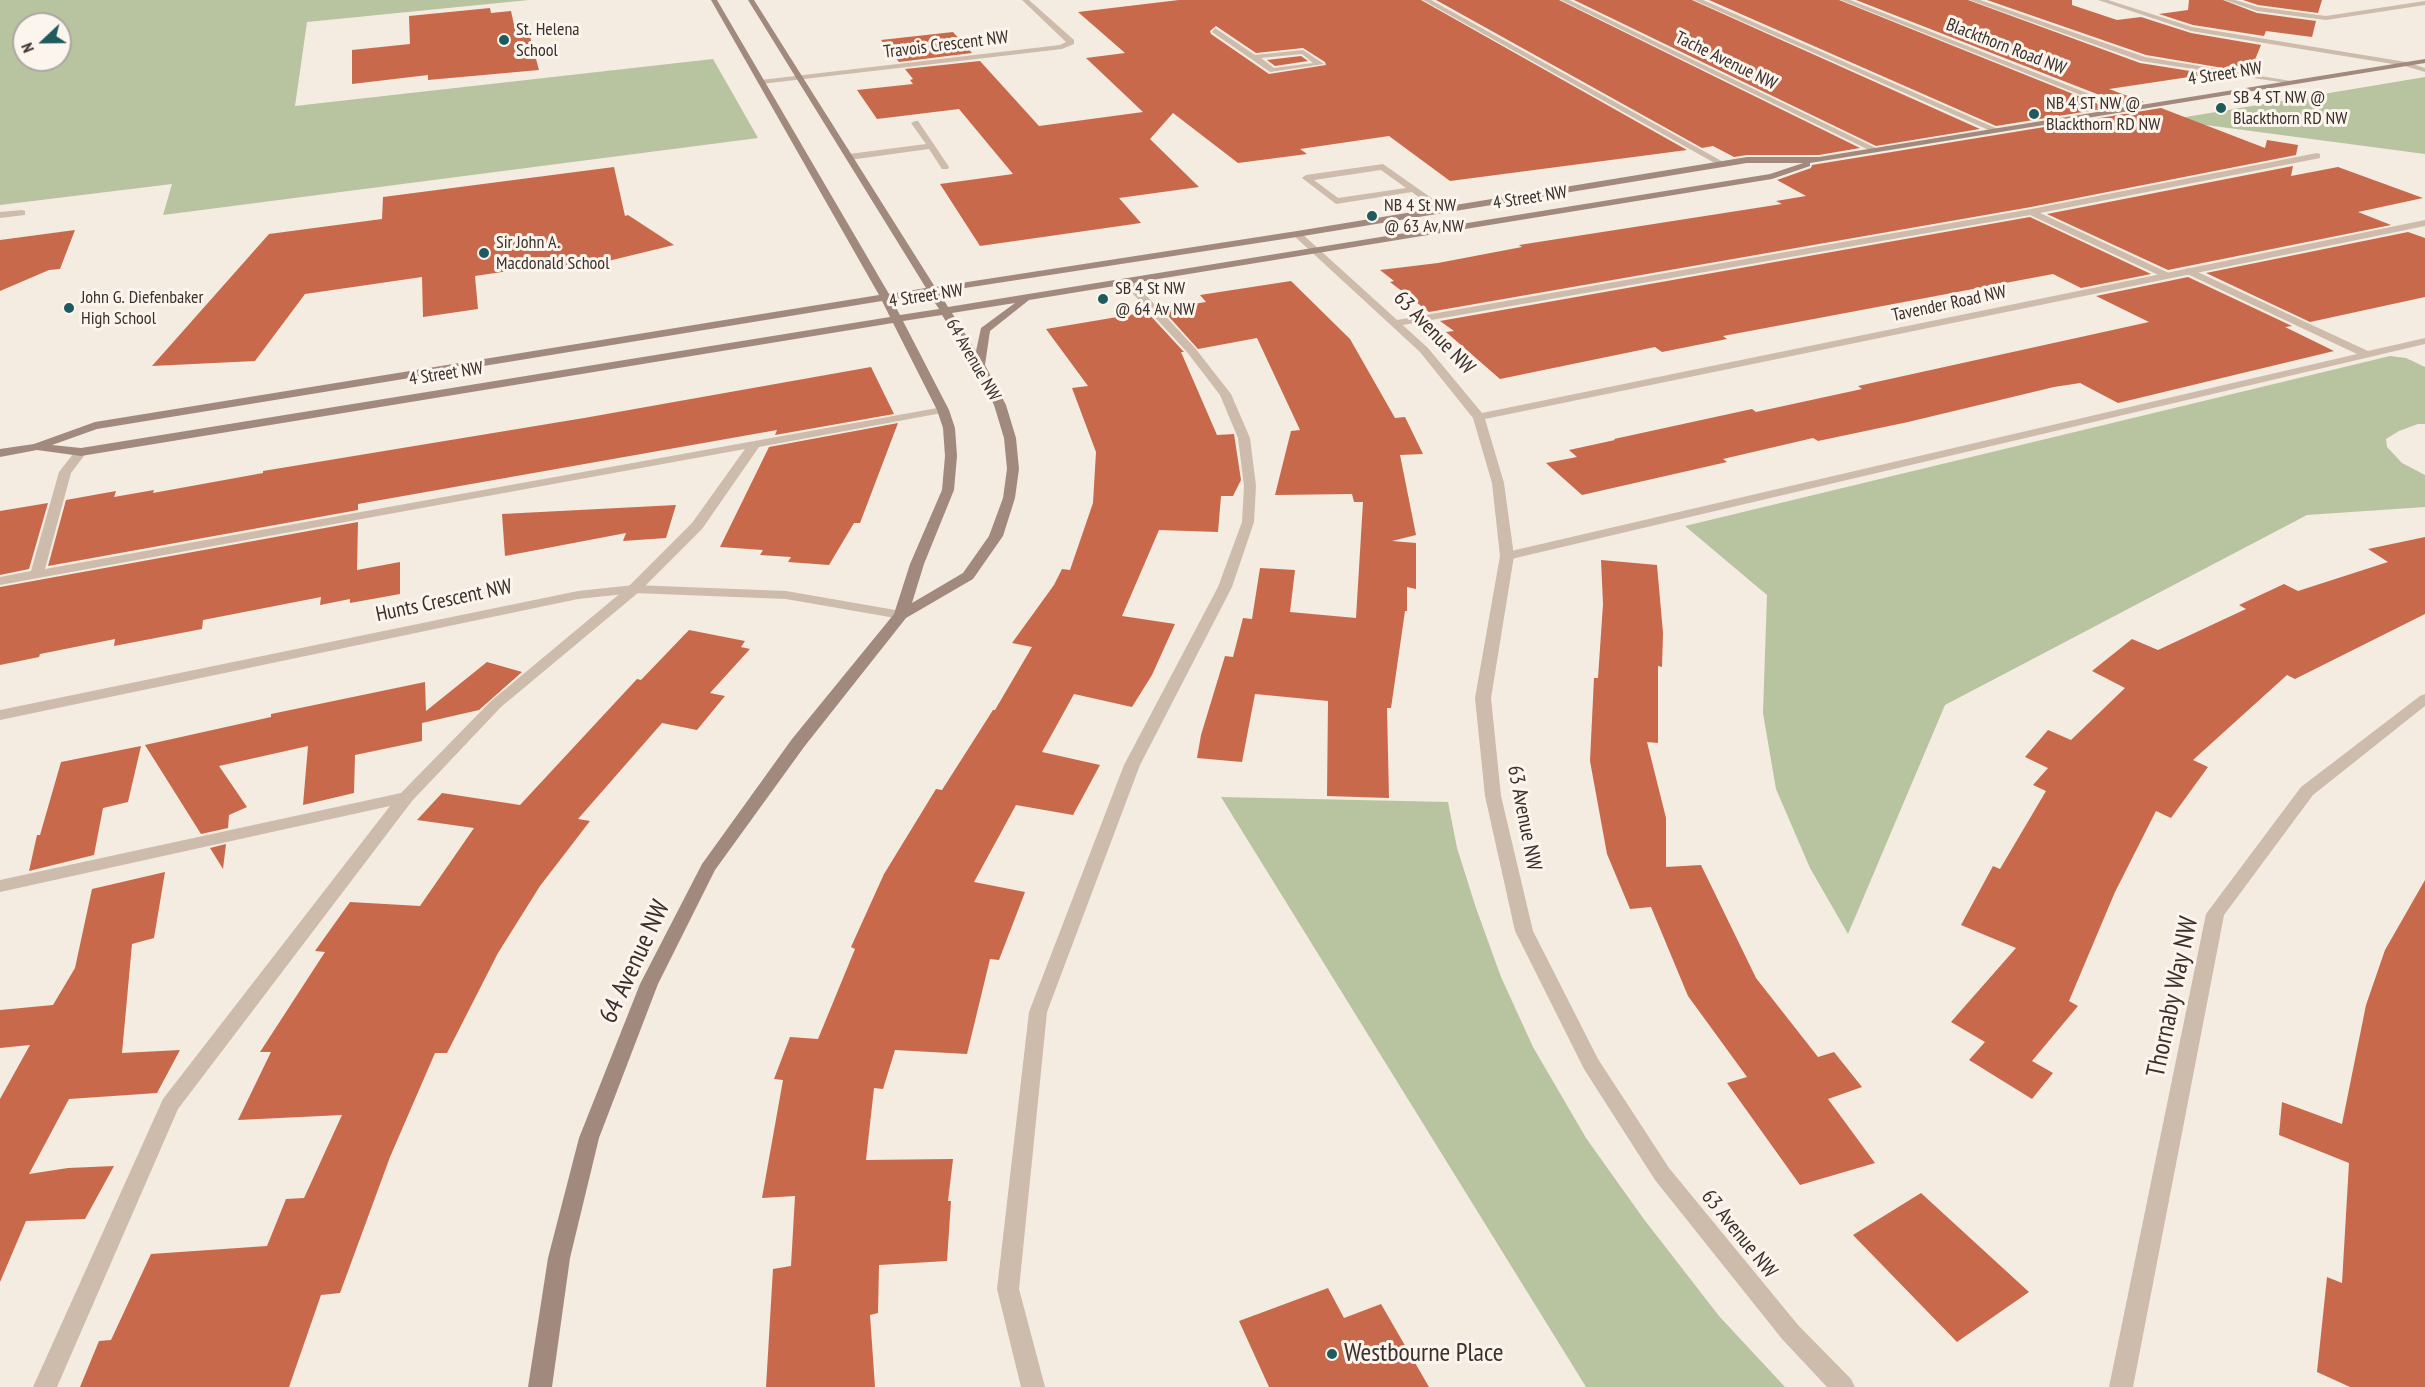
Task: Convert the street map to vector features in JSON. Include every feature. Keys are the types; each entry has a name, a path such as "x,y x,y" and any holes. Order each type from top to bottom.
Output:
{"main road":[{"name":"64 Avenue NW","path":"714,0 886,298 943,410 949,428 951,456 948,490 917,564 901,615"},
{"name":"64 Avenue NW","path":"540,1387 559,1258 589,1138 649,984 708,868 798,743 901,615 968,576 996,536 1009,498 1013,469 1010,438 1000,405 980,365 751,0"},
{"name":"4 Street NW","path":"36,447 81,452 1772,176 1819,160 2425,61"},
{"name":"4 Street NW","path":"0,453 36,447 94,426 886,298 1297,234 1747,160 1819,160"},
{"path":"980,365 985,330 1029,297"}],"street":[{"path":"1426,0 1723,164"},
{"name":"Tache Avenue NW","path":"1564,0 1876,150"},
{"path":"1697,0 1996,130"},
{"name":"Blackthorn Road NW","path":"1844,0 2124,109"},
{"path":"1974,0 2144,59 2293,82"},
{"path":"2101,0 2191,29 2406,64 2425,70"},
{"path":"2228,0 2257,9 2326,18 2425,3"},
{"name":"Travois Crescent NW","path":"761,82 1062,47 1071,42 1030,1"},
{"path":"1215,30 1254,57 1273,70 1320,64 1303,52 1254,57"},
{"path":"915,123 945,167"},
{"path":"849,157 931,146"},
{"path":"1397,323 2031,212 2317,156"},
{"path":"1414,189 1336,201 1306,178 1383,167 1414,189 1442,210"},
{"path":"2031,212 2167,276"},
{"path":"0,215 22,213"},
{"name":"Tavender Road NW","path":"1479,417 2425,223"},
{"name":"63 Avenue NW","path":"1297,234 1424,350 1479,417 1498,483 1507,556 1483,698 1493,796 1524,931 1591,1064 1662,1174 1790,1332 1843,1387"},
{"path":"2189,271 2368,355"},
{"path":"1033,1387 1008,1289 1038,1012 1132,765 1225,587 1248,522 1250,486 1244,438 1225,394 1191,350 1127,281"},
{"path":"1507,556 2425,341"},
{"path":"0,581 943,410"},
{"path":"45,1387 170,1105 406,797 496,704 634,589 697,526 756,443"},
{"path":"37,574 65,472 81,452"},
{"name":"Hunts Crescent NW","path":"0,715 578,595 634,589 786,595 901,615"},
{"name":"Thornaby Way NW","path":"2121,1387 2216,914 2307,791 2425,699"},
{"path":"0,886 406,797"}],"green space":[{"path":"0,0 529,0 307,22 295,106 713,59 758,138 163,215 172,184 0,205"},
{"path":"2425,77 2425,154 2168,120"},
{"path":"2390,356 2406,358 2425,367 2425,424 2418,424 2399,431 2386,439 2387,447 2402,463 2425,475 2425,507 2307,515 1945,705 1848,934 1810,868 1776,789 1763,713 1767,595 1685,526"},
{"path":"1221,797 1448,802 1457,848 1476,908 1501,977 1533,1047 1586,1138 1643,1218 1719,1316 1785,1387 1586,1387"}],"building":[{"path":"1179,0 1421,0 1687,150 1450,181 1389,136 1300,149 1307,154 1238,163 1173,113 1150,139 1199,187 1119,198 1141,223 980,246 940,184 1013,174 959,109 877,119 857,90 913,84 910,80 913,79 905,69 980,61 1039,126 1143,112 1086,58 1125,53 1078,12","holes":["1216,26 1256,53 1303,48 1325,62 1326,65 1269,74 1211,34 1210,31"]},
{"path":"1436,0 1559,0 1860,148 1819,155 1734,157 1713,146 1702,148"},
{"path":"1574,0 1692,0 1980,129 1876,146"},
{"path":"1709,0 1839,0 2108,108 1996,126"},
{"path":"1856,0 1968,0 2140,63 2209,74 2109,89 2144,102 2125,105"},
{"path":"1987,0 2072,0 2072,5 2117,20 2141,17 2191,33 2261,45 2252,67 2235,70 2146,55"},
{"path":"2189,0 2223,0 2257,13 2316,21 2312,37 2266,31 2264,36 2193,25 2159,14 2188,10"},
{"path":"2243,0 2322,0 2318,13 2258,5"},
{"path":"490,8 491,13 511,11 516,34 529,33 539,70 428,80 428,75 352,84 352,50 410,44 409,16"},
{"path":"953,32 972,53 899,62 881,40"},
{"path":"1301,56 1308,61 1275,66 1267,60"},
{"path":"2161,108 2265,148 2267,140 2298,145 2296,155 2031,207 1429,312 1390,282 1394,281 1380,270 1438,263 1522,247 1519,245 1782,204 1776,201 1806,196 1777,180 1811,168 1812,165"},
{"path":"2293,166 2291,176 2338,167 2423,198 2358,212 2391,225 2168,270 2047,214"},
{"path":"614,167 625,216 628,215 674,245 604,262 543,270 542,266 475,276 478,309 423,317 422,277 305,294 255,361 152,366 269,234 382,219 383,197"},
{"path":"2030,217 2151,274 2081,288 2053,274 1723,336 1727,339 1662,352 1655,347 1500,379 1446,332 1454,331 1440,321"},
{"path":"75,230 60,269 49,270 0,291 0,240"},
{"path":"2408,232 2425,238 2425,297 2310,322 2206,273"},
{"path":"2188,277 2292,326 2285,327 2334,351 2118,403 2080,383 2054,387 1908,422 1818,441 1813,438 1723,459 1727,462 1582,495 1546,463 1577,457 1569,450 1614,439 1752,409 1756,412 1862,389 1858,386 2149,322 2096,296"},
{"path":"1291,281 1350,339 1395,418 1405,417 1423,454 1400,455 1416,535 1392,541 1416,543 1416,589 1407,587 1407,611 1405,611 1391,708 1387,708 1389,798 1327,796 1328,701 1255,694 1242,762 1197,758 1201,735 1225,656 1233,657 1243,618 1252,619 1260,568 1295,570 1290,612 1356,618 1363,502 1354,502 1352,494 1275,495 1291,431 1300,430 1257,338 1198,349 1162,309 1206,302 1200,295"},
{"path":"1147,312 1184,352 1181,352 1217,435 1234,434 1241,480 1233,496 1221,496 1218,532 1159,530 1122,616 1175,624 1152,675 1132,707 1074,694 1042,752 1100,765 1073,815 1016,805 974,882 1025,892 999,960 990,959 967,1054 895,1050 883,1089 874,1088 866,1160 953,1159 948,1201 951,1201 947,1261 879,1265 878,1313 870,1315 875,1387 766,1387 773,1269 791,1266 795,1196 762,1198 783,1080 774,1079 790,1037 818,1039 855,949 851,947 884,874 936,789 942,790 995,710 1032,647 1012,643 1054,585 1062,569 1070,570 1093,503 1096,452 1072,388 1088,386 1046,329"},
{"path":"871,367 894,414 775,435 777,430 358,504 358,510 48,566 66,500 116,491 114,497 154,490 153,493 263,473 263,471 584,418"},
{"path":"898,423 860,523 854,523 829,565 788,562 791,557 760,555 763,550 720,547 769,447"},
{"path":"48,503 29,569 0,575 0,511"},
{"path":"676,505 666,538 623,541 626,533 505,556 502,514"},
{"path":"358,522 357,570 400,562 400,594 350,603 350,599 320,605 321,597 203,620 202,629 114,646 115,639 40,654 39,657 0,665 0,587"},
{"path":"2425,537 2425,614 2295,679 2287,675 2193,760 2208,767 2171,818 2156,811 2115,892 2069,1001 2078,1006 2032,1061 2053,1073 2032,1099 1969,1060 1985,1042 1951,1022 2016,948 1961,925 1993,866 2000,869 2046,791 2033,785 2048,768 2025,757 2048,730 2071,740 2125,688 2092,671 2132,639 2158,650 2246,609 2239,605 2284,584 2298,591 2388,562 2368,549"},
{"path":"1601,560 1657,565 1663,633 1662,667 1658,666 1658,743 1647,742 1666,818 1666,867 1701,865 1756,978 1818,1057 1834,1052 1862,1087 1828,1099 1875,1163 1800,1185 1727,1083 1747,1077 1688,996 1651,907 1630,909 1607,854 1590,761 1594,678 1598,678 1603,604"},
{"path":"689,630 745,641 741,647 750,649 710,693 725,696 697,730 662,723 578,819 590,821 540,886 498,953 447,1053 435,1053 390,1157 340,1293 321,1295 289,1387 80,1387 99,1341 111,1340 151,1254 267,1246 286,1199 304,1198 342,1115 238,1120 271,1052 260,1052 325,952 315,951 350,902 420,906 474,828 417,820 442,793 520,805 637,679 641,680"},
{"path":"487,662 522,672 479,710 422,723 422,741 355,755 354,793 303,805 308,746 219,766 247,807 229,815 228,828 201,834 145,745 271,717 271,714 425,682 426,711"},
{"path":"141,746 128,802 103,808 94,855 29,871 37,835 40,835 61,762"},
{"path":"226,844 223,869 210,848"},
{"path":"165,872 154,938 132,944 122,1053 180,1050 157,1093 69,1099 29,1174 68,1168 114,1166 85,1219 26,1221 0,1282 0,1099 30,1045 0,1048 0,1010 53,1005 75,968 92,889"},
{"path":"2425,880 2425,1387 2350,1387 2317,1372 2327,1277 2342,1283 2349,1163 2279,1135 2282,1102 2342,1124 2366,1005 2385,950"},
{"path":"1921,1193 2029,1292 1957,1342 1853,1235"},
{"name":"Westbourne Place","path":"1328,1288 1344,1318 1381,1304 1429,1387 1269,1387 1239,1321"}],"place":[{"name":"St. Helena School","path":"504,40"},
{"name":"SB 4 ST NW @ Blackthorn RD NW","path":"2221,108"},
{"name":"NB 4 ST NW @ Blackthorn RD NW","path":"2034,114"},
{"name":"NB 4 St NW @ 63 Av NW","path":"1372,216"},
{"name":"Sir John A. Macdonald School","path":"484,253"},
{"name":"SB 4 St NW @ 64 Av NW","path":"1103,299"},
{"name":"John G. Diefenbaker High School","path":"69,308"},
{"name":"Westbourne Place","path":"1332,1354"}]}
